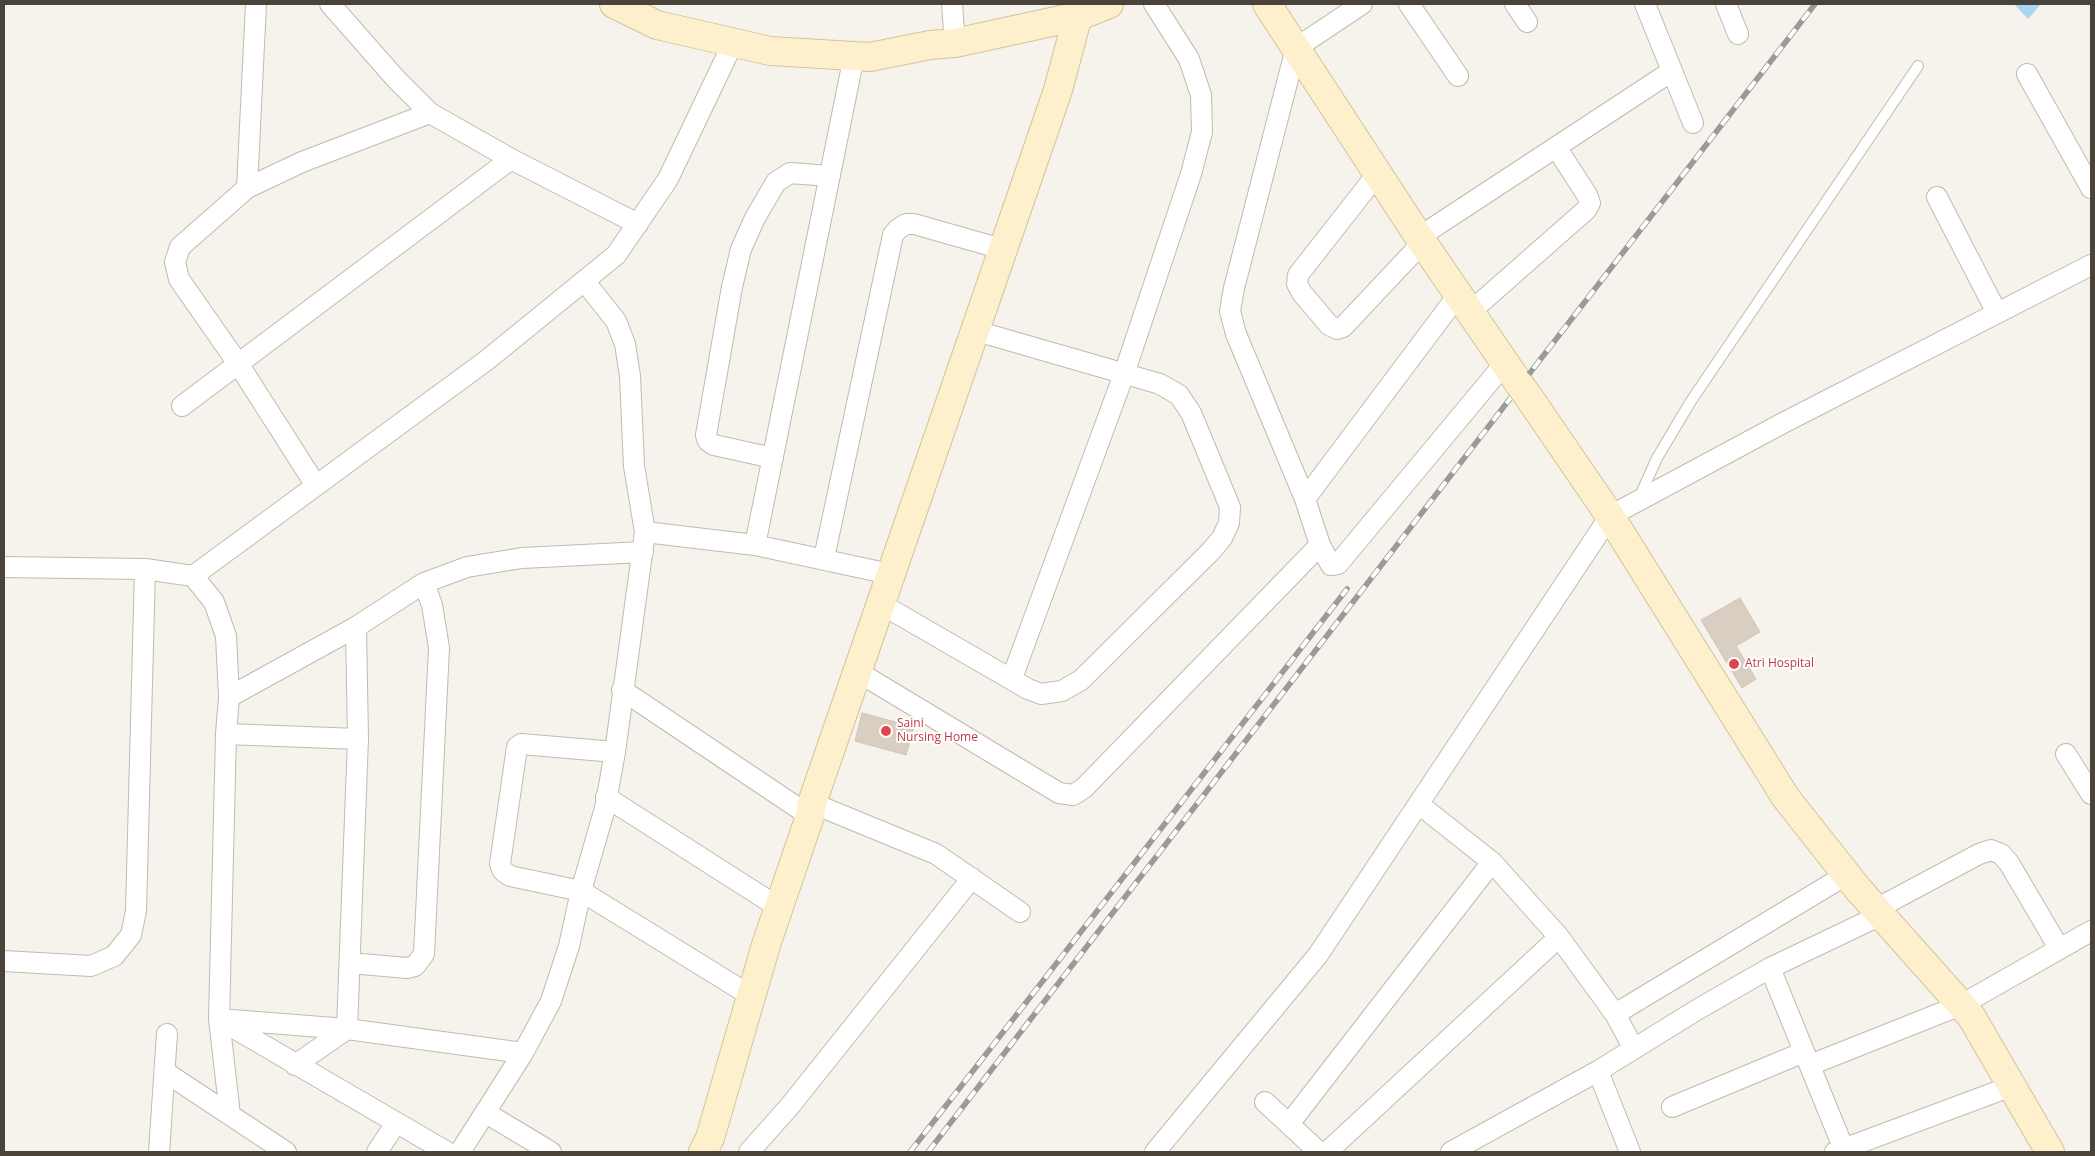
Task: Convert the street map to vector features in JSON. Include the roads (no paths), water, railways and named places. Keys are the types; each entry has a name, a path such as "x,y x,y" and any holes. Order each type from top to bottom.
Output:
{"street":[{"path":"247,188 256,4"},
{"path":"330,4 396,79 430,113 510,159 638,224"},
{"path":"952,4 955,43"},
{"path":"624,6 657,25 770,51 870,57 930,45 955,43 1109,4"},
{"path":"1012,678 1124,374 1191,174 1202,132 1201,95 1189,59 1154,4"},
{"path":"1267,4 1421,239 1610,516 1786,798 1846,875 1971,1016 2050,1152"},
{"path":"1362,4 1296,48 1234,288 1230,312 1236,334 1305,499 1320,544 1331,565 1338,564 1505,363"},
{"path":"1409,4 1458,76"},
{"path":"1515,4 1527,22"},
{"path":"1645,4 1693,123"},
{"path":"1726,4 1738,34"},
{"path":"703,1152 710,1138 778,907 890,574 1058,90 1080,10"},
{"path":"192,576 314,484 488,360 616,255 668,179 733,43"},
{"path":"755,545 854,56"},
{"path":"1378,173 1301,271 1298,284 1302,293 1329,325 1336,329 1343,327 1421,239 1672,71"},
{"path":"2027,74 2091,188"},
{"path":"314,484 239,365 179,279 175,262 180,246 247,188 302,162 430,113"},
{"path":"1305,499 1464,303 1586,210 1590,203 1588,194 1556,147"},
{"path":"182,406 239,365 510,159"},
{"path":"772,458 714,445 708,441 706,435 732,287 741,249 755,218 776,182 790,173 830,176"},
{"path":"1937,197 1997,313"},
{"path":"824,558 893,236 898,228 906,224 914,224 1002,249"},
{"path":"1155,1152 1318,955 1420,805 1610,516 1783,423 2091,265"},
{"path":"460,1152 523,1053 551,1001 569,946 581,891 606,797 615,752 622,690 646,532 634,466 630,376 625,344 616,321 585,282"},
{"path":"881,604 1012,678 1028,689 1041,694 1062,691 1081,680 1211,551 1222,538 1229,523 1230,507 1191,413 1179,395 1160,384 974,330"},
{"path":"646,532 755,545 824,558 890,574"},
{"path":"858,672 1059,793 1073,795 1084,788 1320,544"},
{"path":"229,697 356,627 424,583 467,567 522,558 643,552"},
{"path":"4,567 145,569 192,576 214,602 226,636 229,697 226,734 219,1019 230,1115"},
{"path":"4,961 91,966 114,956 130,935 136,911 145,569"},
{"path":"350,963 407,968 415,966 424,954 439,648 432,605 424,583"},
{"path":"347,1029 358,739 356,627"},
{"path":"622,690 811,810 936,854 1020,912"},
{"path":"226,734 358,739"},
{"path":"615,752 522,744 514,751 500,864 503,871 510,876 581,891 752,996"},
{"path":"2066,754 2091,794"},
{"path":"606,797 778,907"},
{"path":"1420,805 1492,862 1559,937 1615,1014 1634,1049"},
{"path":"1453,1152 1598,1072 1770,968 1878,912 1979,854 1992,850 2001,854 2009,863 2059,948"},
{"path":"1289,1124 1492,862"},
{"path":"1615,1014 1846,875"},
{"path":"749,1152 789,1108 972,878"},
{"path":"1672,1108 1807,1058 1961,1005 2091,930"},
{"path":"1327,1152 1559,937"},
{"path":"1770,968 1807,1058 1841,1151 2012,1086"},
{"path":"219,1019 347,1029 523,1053"},
{"path":"219,1019 294,1065 447,1152"},
{"path":"294,1065 347,1029"},
{"path":"160,1151 167,1034"},
{"path":"165,1072 286,1152"},
{"path":"1598,1072 1630,1152"},
{"path":"1265,1102 1319,1152"},
{"path":"486,1113 551,1152"},
{"path":"377,1152 396,1123"}],"lane":[{"path":"1637,502 1657,458 1691,401 1918,66"}],"water":[{"path":"2014,4 2041,4 2028,19"}],"railway":[{"path":"928,1152 1815,4"},
{"path":"910,1152 1347,589"}],"place":[{"name":"Atri Hospital","path":"1734,664"},
{"name":"Saini Nursing Home","path":"886,731"}]}
